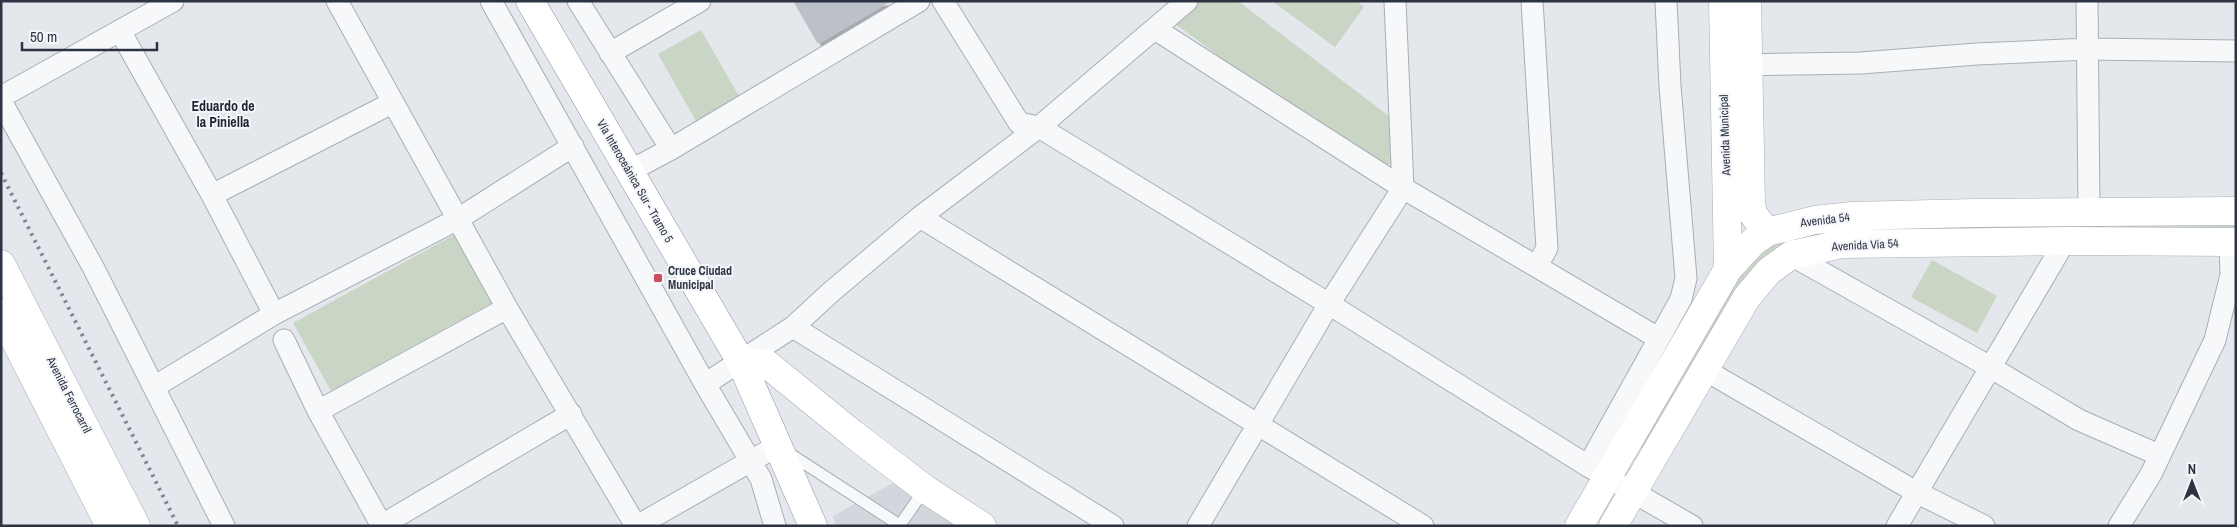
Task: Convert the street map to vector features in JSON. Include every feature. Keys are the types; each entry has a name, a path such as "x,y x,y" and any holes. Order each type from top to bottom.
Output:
{"main road":[{"name":"Vía Interoceánica Sur - Tramo 5","path":"530,1 740,362 813,526"},
{"name":"Avenida Municipal","path":"1723,1 1735,65 1753,214 1767,232"},
{"name":"Avenida Municipal","path":"1728,269 1735,65 1747,1"},
{"name":"Avenida 54","path":"1579,526 1598,471 1728,269 1753,242 1767,232 1816,220 1852,216 2089,211 2236,211"},
{"name":"Avenida Vía 54","path":"1613,526 1705,370 1731,322 1757,282 1791,255 1842,244 2065,241 2233,243"},
{"name":"Avenida Ferrocarril","path":"1,264 136,526"},
{"name":"Avenida Ferrocarril","path":"1,313 110,526"},
{"path":"740,362 768,364 853,434 925,489 982,526"}],"street":[{"path":"173,1 1,99 93,267 224,526"},
{"path":"337,1 507,308 636,526 777,446"},
{"path":"491,1 705,384 761,479 775,526"},
{"path":"578,1 670,149"},
{"path":"610,53 700,1"},
{"path":"628,172 670,149 918,1"},
{"path":"943,1 1019,123 1038,127 1598,471 1692,526"},
{"path":"705,384 793,327 831,292 920,217 1038,127 1187,1"},
{"path":"1198,526 1329,304 1403,188 1395,1"},
{"path":"1532,1 1547,248 1537,266"},
{"path":"1598,471 1658,338 1681,298 1686,278 1670,86 1666,1"},
{"path":"2087,1 2089,211"},
{"path":"1155,29 1403,188 1658,338"},
{"path":"120,31 212,196 274,314"},
{"path":"1735,65 1862,63 1977,54 2088,49 2236,51"},
{"path":"212,196 392,103"},
{"path":"154,387 274,314 458,219 572,146"},
{"path":"920,217 1424,526"},
{"path":"1897,526 2065,241"},
{"path":"2119,526 2151,474 2215,340 2230,276 2233,243"},
{"path":"1791,255 1990,367 2079,420 2159,455"},
{"path":"318,412 507,308"},
{"path":"793,327 1113,526"},
{"path":"284,340 318,412 382,526 571,414"},
{"path":"1705,370 1916,492 1984,526"}],"lane":[{"path":"777,446 900,525 925,489"}],"shaded area":[{"path":"893,483 961,526 836,526 833,516"}],"green space":[{"path":"1201,1 1238,1 1390,117 1394,161 1386,166 1250,79 1174,23"},
{"path":"1272,1 1357,1 1364,7 1335,47"},
{"path":"701,30 739,96 696,121 658,54"},
{"path":"2236,219 2236,232 2119,234 2120,220"},
{"path":"2104,220 2104,232 1797,242 1646,451 1637,446 1747,263 1777,240 1816,228"},
{"path":"454,235 492,303 331,391 293,323"},
{"path":"1932,260 1997,296 1977,333 1911,297"}],"building":[{"path":"793,1 891,1 818,44"}],"railway":[{"path":"1,173 178,526"}],"place":[{"name":"Cruce Ciudad Municipal","path":"658,278"}],"district":[{"name":"Eduardo de la Piniella","path":"223,114"}]}
